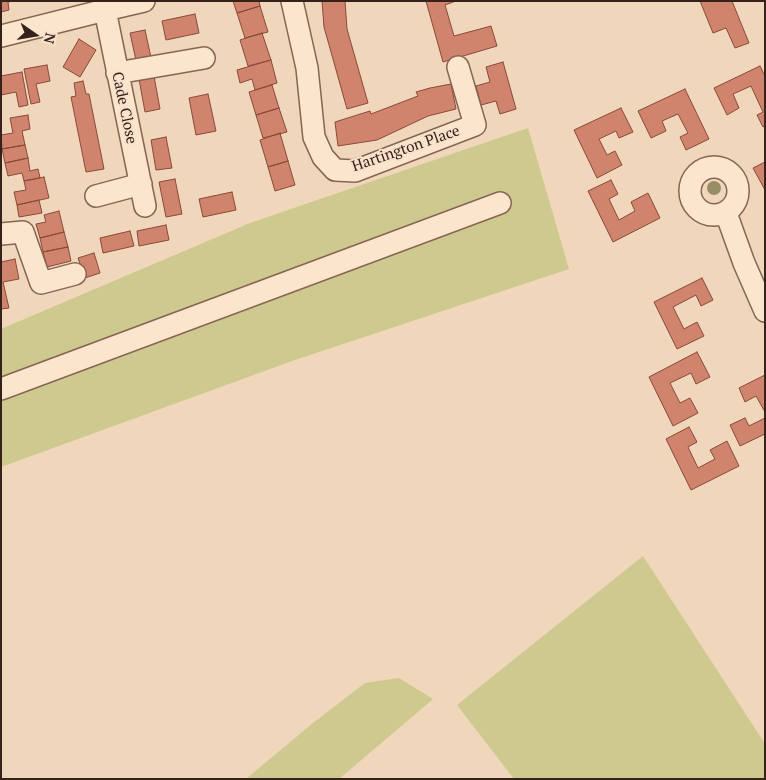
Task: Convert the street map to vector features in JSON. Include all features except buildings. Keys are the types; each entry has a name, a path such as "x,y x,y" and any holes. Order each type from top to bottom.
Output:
{"street":[{"path":"1,36 144,1"},
{"name":"Hartington Place","path":"292,1 307,68 314,137 323,157 335,170 355,171 475,125 458,68"},
{"name":"Cade Close","path":"104,10 145,206"},
{"path":"117,73 204,58"},
{"path":"96,196 140,184"},
{"path":"1,388 500,203"},
{"path":"726,213 744,263 765,311"},
{"path":"7,231 41,283 75,274"}],"shaded area":[{"path":"528,128 569,269 292,361 1,467 1,329 250,223"},
{"path":"643,556 765,744 765,779 514,779 457,705"},
{"path":"399,678 433,699 339,779 246,779 313,723 365,683"}]}
